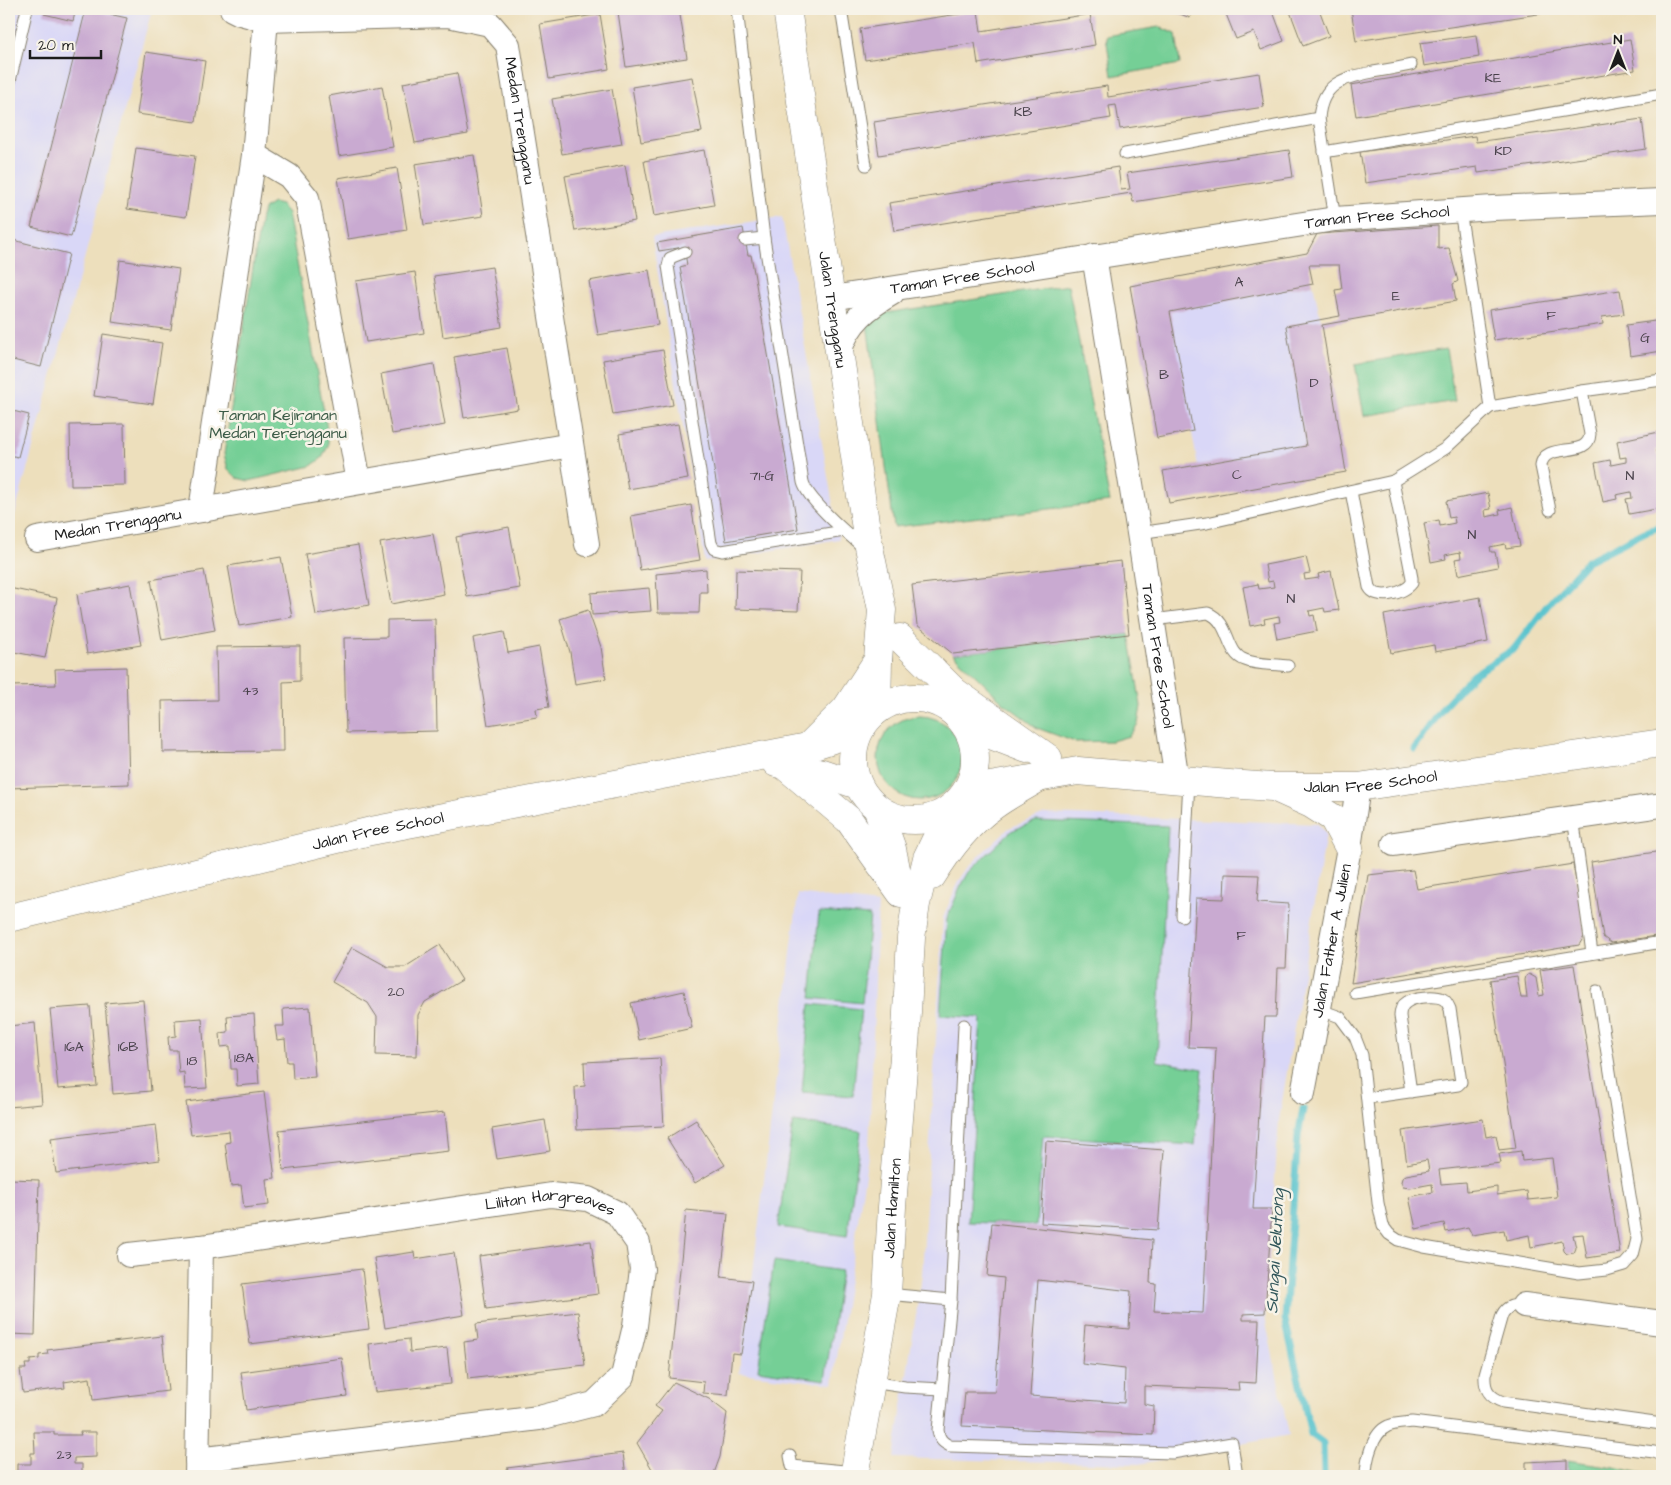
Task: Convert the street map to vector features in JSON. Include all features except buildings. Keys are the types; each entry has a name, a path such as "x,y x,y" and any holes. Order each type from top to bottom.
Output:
{"main road":[{"name":"Jalan Trengganu","path":"787,9 870,554 882,610 878,660 869,718"},
{"name":"Jalan Trengganu","path":"882,610 900,638 932,700"},
{"path":"900,638 955,692 1045,767"},
{"path":"808,747 846,709 878,660"},
{"path":"959,799 974,774 976,758 973,740 965,725 951,710 932,700 914,697 894,700 869,718 853,745 852,766 858,786 866,799 878,810 896,818 915,820 934,817 959,799 1045,767"},
{"name":"Jalan Free School","path":"9,918 371,831 808,747 830,740 869,718"},
{"name":"Jalan Free School","path":"965,725 1045,767 1183,781 1272,787 1358,787 1662,742"},
{"name":"Jalan Free School","path":"750,757 822,773 858,786"},
{"path":"784,764 849,820 909,898 966,830 992,806 1045,767"},
{"path":"1272,787 1311,804 1333,818 1349,848"},
{"name":"Jalan Hamilton","path":"909,898 926,858 959,799"},
{"name":"Jalan Hamilton","path":"854,1474 887,1294 911,938 909,898 878,810"}],"street":[{"name":"Medan Trengganu","path":"232,9 266,20 448,15 490,24 508,45 587,544"},
{"name":"Medan Trengganu","path":"201,510 254,156 266,20"},
{"path":"254,156 289,176 307,198 359,482"},
{"name":"Taman Free School","path":"832,298 1335,219 1460,210 1662,201"},
{"name":"Taman Free School","path":"1094,256 1153,620 1183,781"},
{"path":"840,350 842,342 854,321 864,310 902,287"},
{"name":"Medan Trengganu","path":"37,539 571,445"},
{"name":"Jalan Father A. Julien","path":"1302,1093 1349,848 1358,787"},
{"path":"1394,844 1662,805"},
{"name":"Lilitan Hargreaves","path":"129,1254 201,1247 550,1195 588,1199 617,1213 638,1244 642,1269 635,1326 623,1376 594,1404 540,1418 197,1468 201,1247"},
{"path":"1524,1305 1662,1323"}],"lane":[{"path":"9,84 27,9"},
{"path":"736,9 764,238 803,482 809,494 844,531 870,554"},
{"path":"842,9 866,165"},
{"path":"1335,219 1319,118 1320,104 1328,90 1338,81 1352,76 1411,65"},
{"path":"1324,152 1662,94"},
{"path":"1125,154 1319,118"},
{"path":"1460,210 1490,407"},
{"path":"745,240 764,238"},
{"path":"685,252 670,258 668,266 711,543 714,549 722,551 844,531"},
{"path":"1139,533 1207,523 1393,481 1446,448 1490,407 1582,391 1662,380"},
{"path":"1550,510 1541,460 1550,453 1582,447 1590,440 1582,391"},
{"path":"1351,491 1371,592 1376,595 1382,595 1404,591 1412,584 1412,578 1393,481"},
{"path":"1153,620 1208,614 1215,616 1221,621 1233,650 1245,660 1288,666"},
{"path":"1182,916 1183,781"},
{"path":"1572,817 1592,953"},
{"path":"1355,993 1662,942"},
{"path":"1318,1009 1340,1017 1355,1037 1362,1055 1378,1203 1383,1226 1389,1234 1398,1240 1424,1247 1579,1273 1606,1270 1624,1265 1633,1254 1637,1239 1598,991"},
{"path":"1367,1098 1411,1092 1458,1085 1462,1082 1450,1009 1447,1002 1441,998 1412,1000 1405,1002 1401,1009 1400,1016 1411,1092"},
{"path":"964,1025 951,1300 938,1430 939,1438 950,1446 1172,1453 1232,1443 1237,1476"},
{"path":"887,1294 951,1300"},
{"path":"1524,1305 1510,1306 1504,1310 1502,1315 1484,1384 1488,1393 1494,1399 1503,1402 1662,1424"},
{"path":"871,1382 905,1388 942,1389"},
{"path":"1366,1476 1366,1467 1374,1440 1388,1426 1412,1422 1654,1452 1662,1455"},
{"path":"790,1456 792,1466 854,1474"}],"shaded area":[{"path":"9,9 152,9 9,536"},
{"path":"782,217 839,539 705,562 652,237"},
{"path":"1313,284 1321,320 1286,326 1306,446 1198,466 1170,312"},
{"path":"1045,814 1318,824 1326,834 1279,1120 1265,1317 1289,1435 1139,1464 894,1458 922,1276 943,918 957,884 968,868 984,851 1009,828"},
{"path":"798,894 878,904 869,1149 833,1384 739,1373 752,1281"}],"green space":[{"path":"1159,27 1176,34 1180,64 1112,76 1106,36"},
{"name":"Taman Kejiranan Medan Terengganu","path":"273,203 281,205 288,213 328,434 328,446 322,458 311,466 249,481 237,478 228,469 224,454 261,216 265,208"},
{"path":"1068,285 1110,502 894,527 866,316"},
{"path":"1446,349 1455,401 1364,416 1355,364"},
{"path":"1129,634 1141,706 1138,724 1129,736 1112,741 1075,742 1037,728 1004,703 953,654"},
{"path":"920,716 936,719 950,728 959,742 962,758 959,774 950,788 936,797 920,800 904,797 890,788 881,774 878,758 881,742 890,728 904,719"},
{"path":"1036,821 1168,826 1157,1061 1203,1069 1195,1145 1043,1136 1036,1225 968,1222 981,1018 940,1015 947,918 969,872 1011,831"},
{"path":"819,912 870,916 862,1003 811,998"},
{"path":"810,1004 861,1009 853,1096 802,1092"},
{"path":"793,1122 861,1131 847,1236 778,1227"},
{"path":"774,1261 841,1271 825,1380 758,1370"},
{"path":"1567,1460 1614,1467 1654,1476 1567,1476"}],"waterway":[{"name":"Sungai Jelutong","path":"1414,749 1445,705 1473,675 1514,649 1547,606 1587,561 1645,532 1662,526"},
{"name":"Sungai Jelutong","path":"1303,1109 1298,1136 1285,1319 1311,1434 1323,1443 1324,1476"}]}
